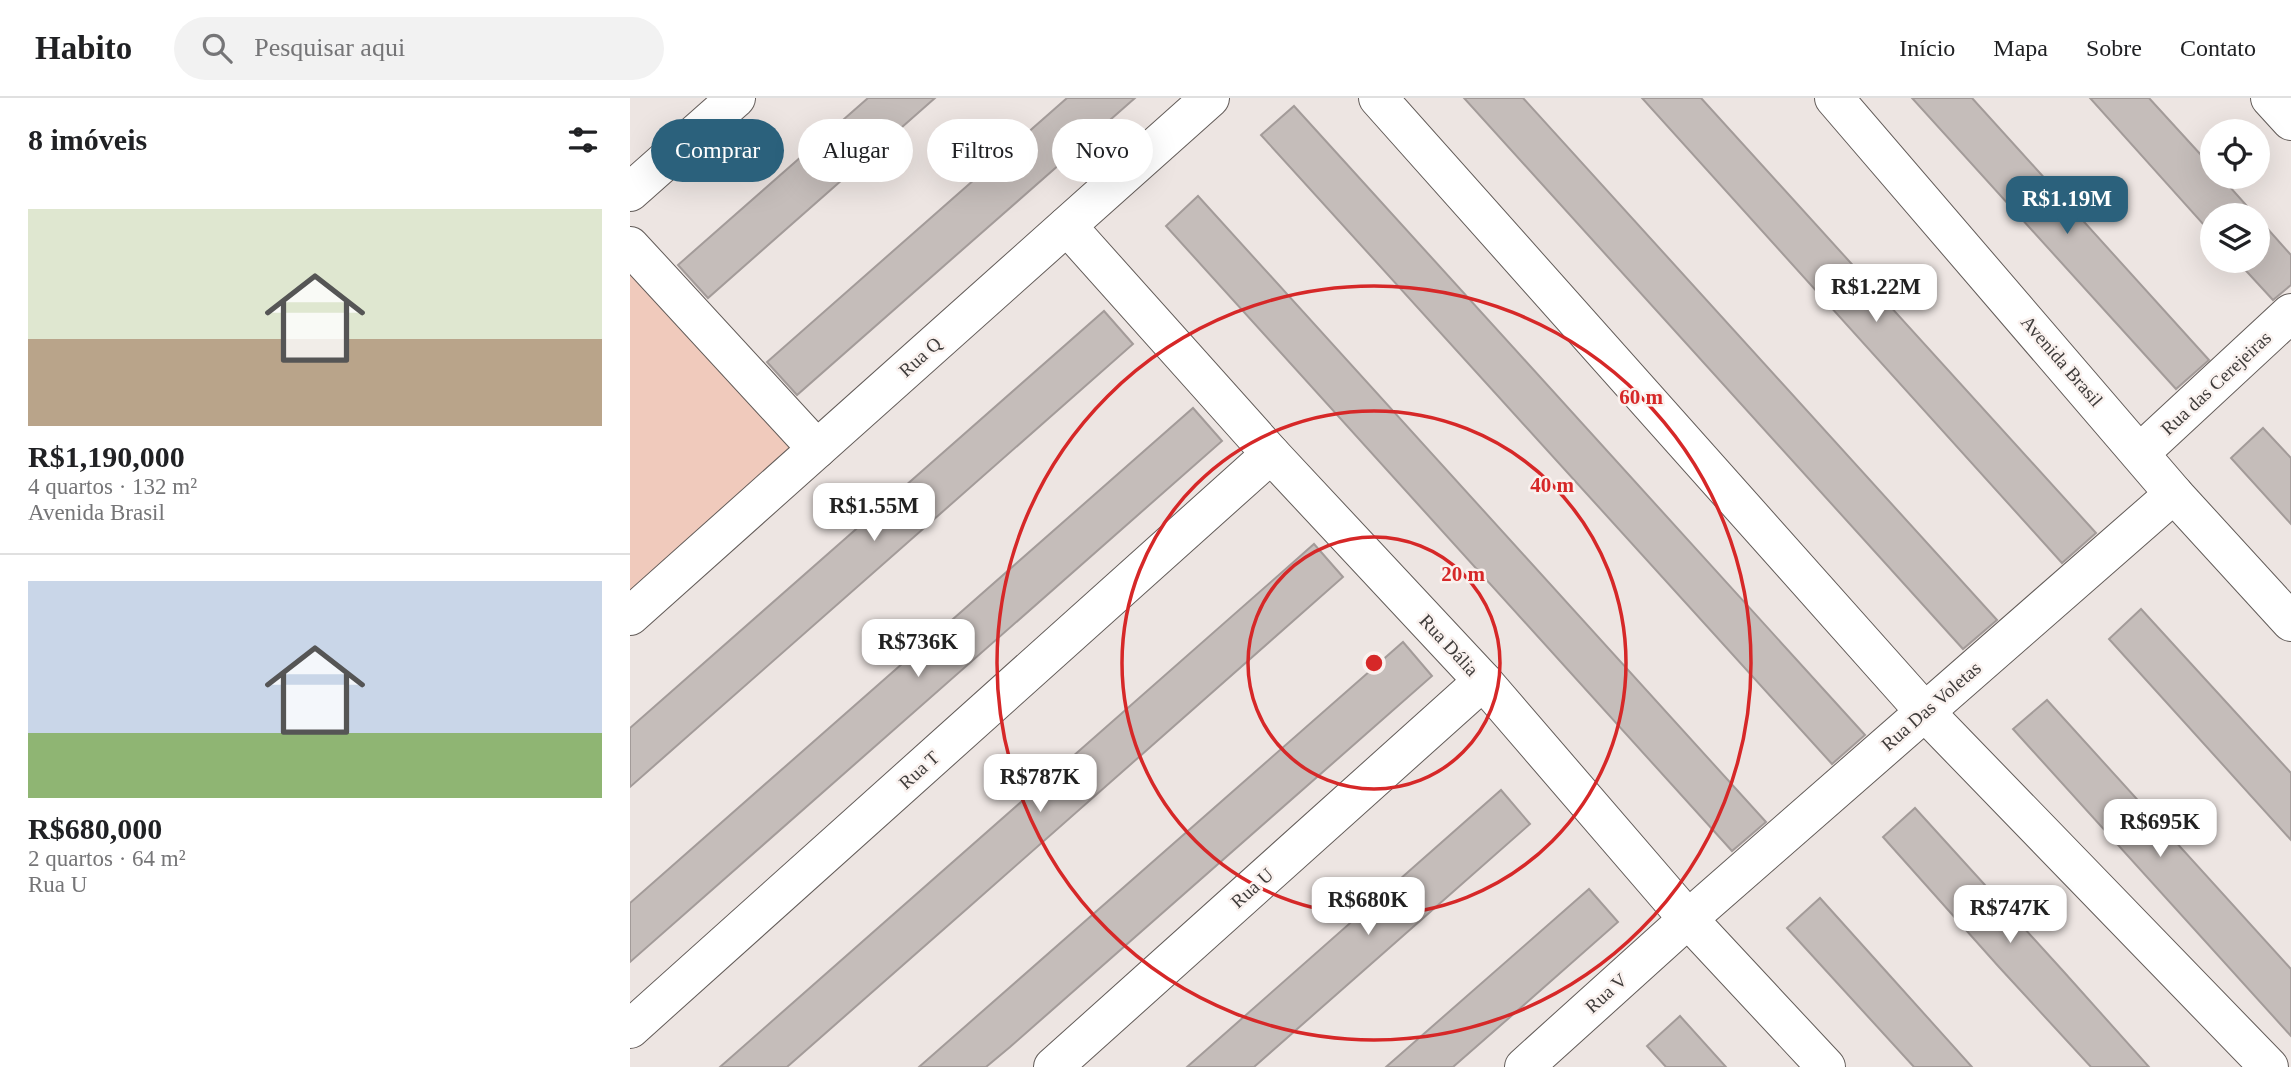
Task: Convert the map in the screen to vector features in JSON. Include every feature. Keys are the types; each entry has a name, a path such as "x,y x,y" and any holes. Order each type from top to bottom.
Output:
{"street":[{"path":"630,192 736,98"},
{"name":"Rua Q","path":"630,616 1210,98"},
{"path":"1378,98 1925,712 2269,1067"},
{"name":"Avenida Brasil","path":"1834,98 2141,452 2174,494 2291,622"},
{"path":"2270,98 2291,121"},
{"name":"Rua Dália","path":"1067,226 1271,454 1483,681 1688,919 1826,1067"},
{"path":"630,246 817,449"},
{"name":"Rua das Cerejeiras","path":"2141,452 2291,313"},
{"name":"Rua T","path":"630,1029 1271,454"},
{"name":"Rua Das Voletas","path":"1688,919 2174,494"},
{"name":"Rua U","path":"1053,1067 1483,681"},
{"name":"Rua V","path":"1524,1067 1688,919"}],"shaded area":[{"path":"630,259 797,447 630,598"}],"building":[{"path":"868,98 935,98 911,119 844,119"},
{"path":"1067,98 1135,98 1111,119 1052,119 1052,171 797,395 767,362 972,182 1038,182 1038,124"},
{"path":"1464,98 1523,98 1997,620 1963,649"},
{"path":"1642,98 1701,98 2096,533 2062,563"},
{"path":"1912,98 1972,98 2209,360 2176,389"},
{"path":"2090,98 2149,98 2200,154 2200,189 2232,189 2244,203 2200,203 2200,221"},
{"path":"1294,106 1865,735 1832,764 1261,135"},
{"path":"798,160 798,182 840,182 708,298 678,265 772,182 784,182 784,172"},
{"path":"1198,196 1766,822 1732,851 1166,226"},
{"path":"2270,231 2291,255 2291,285 2273,300 2248,273 2270,273"},
{"path":"1104,311 1133,344 630,787 630,728"},
{"path":"1193,408 1222,441 630,962 630,903"},
{"path":"2263,428 2291,458 2291,524 2231,458"},
{"path":"1314,544 1343,577 969,907 787,1067 720,1067"},
{"path":"2141,609 2291,773 2291,840 2109,639"},
{"path":"1403,642 1432,676 1010,1047 986,1067 919,1067"},
{"path":"2047,700 2291,969 2291,1036 2013,729"},
{"path":"1501,790 1530,824 1254,1067 1187,1067"},
{"path":"1915,808 2149,1067 2091,1067 1999,967 1883,837"},
{"path":"1589,889 1618,922 1525,1004 1453,1067 1386,1067"},
{"path":"1820,898 1972,1067 1914,1067 1787,928"},
{"path":"1680,1016 1726,1067 1666,1067 1647,1046"}]}
